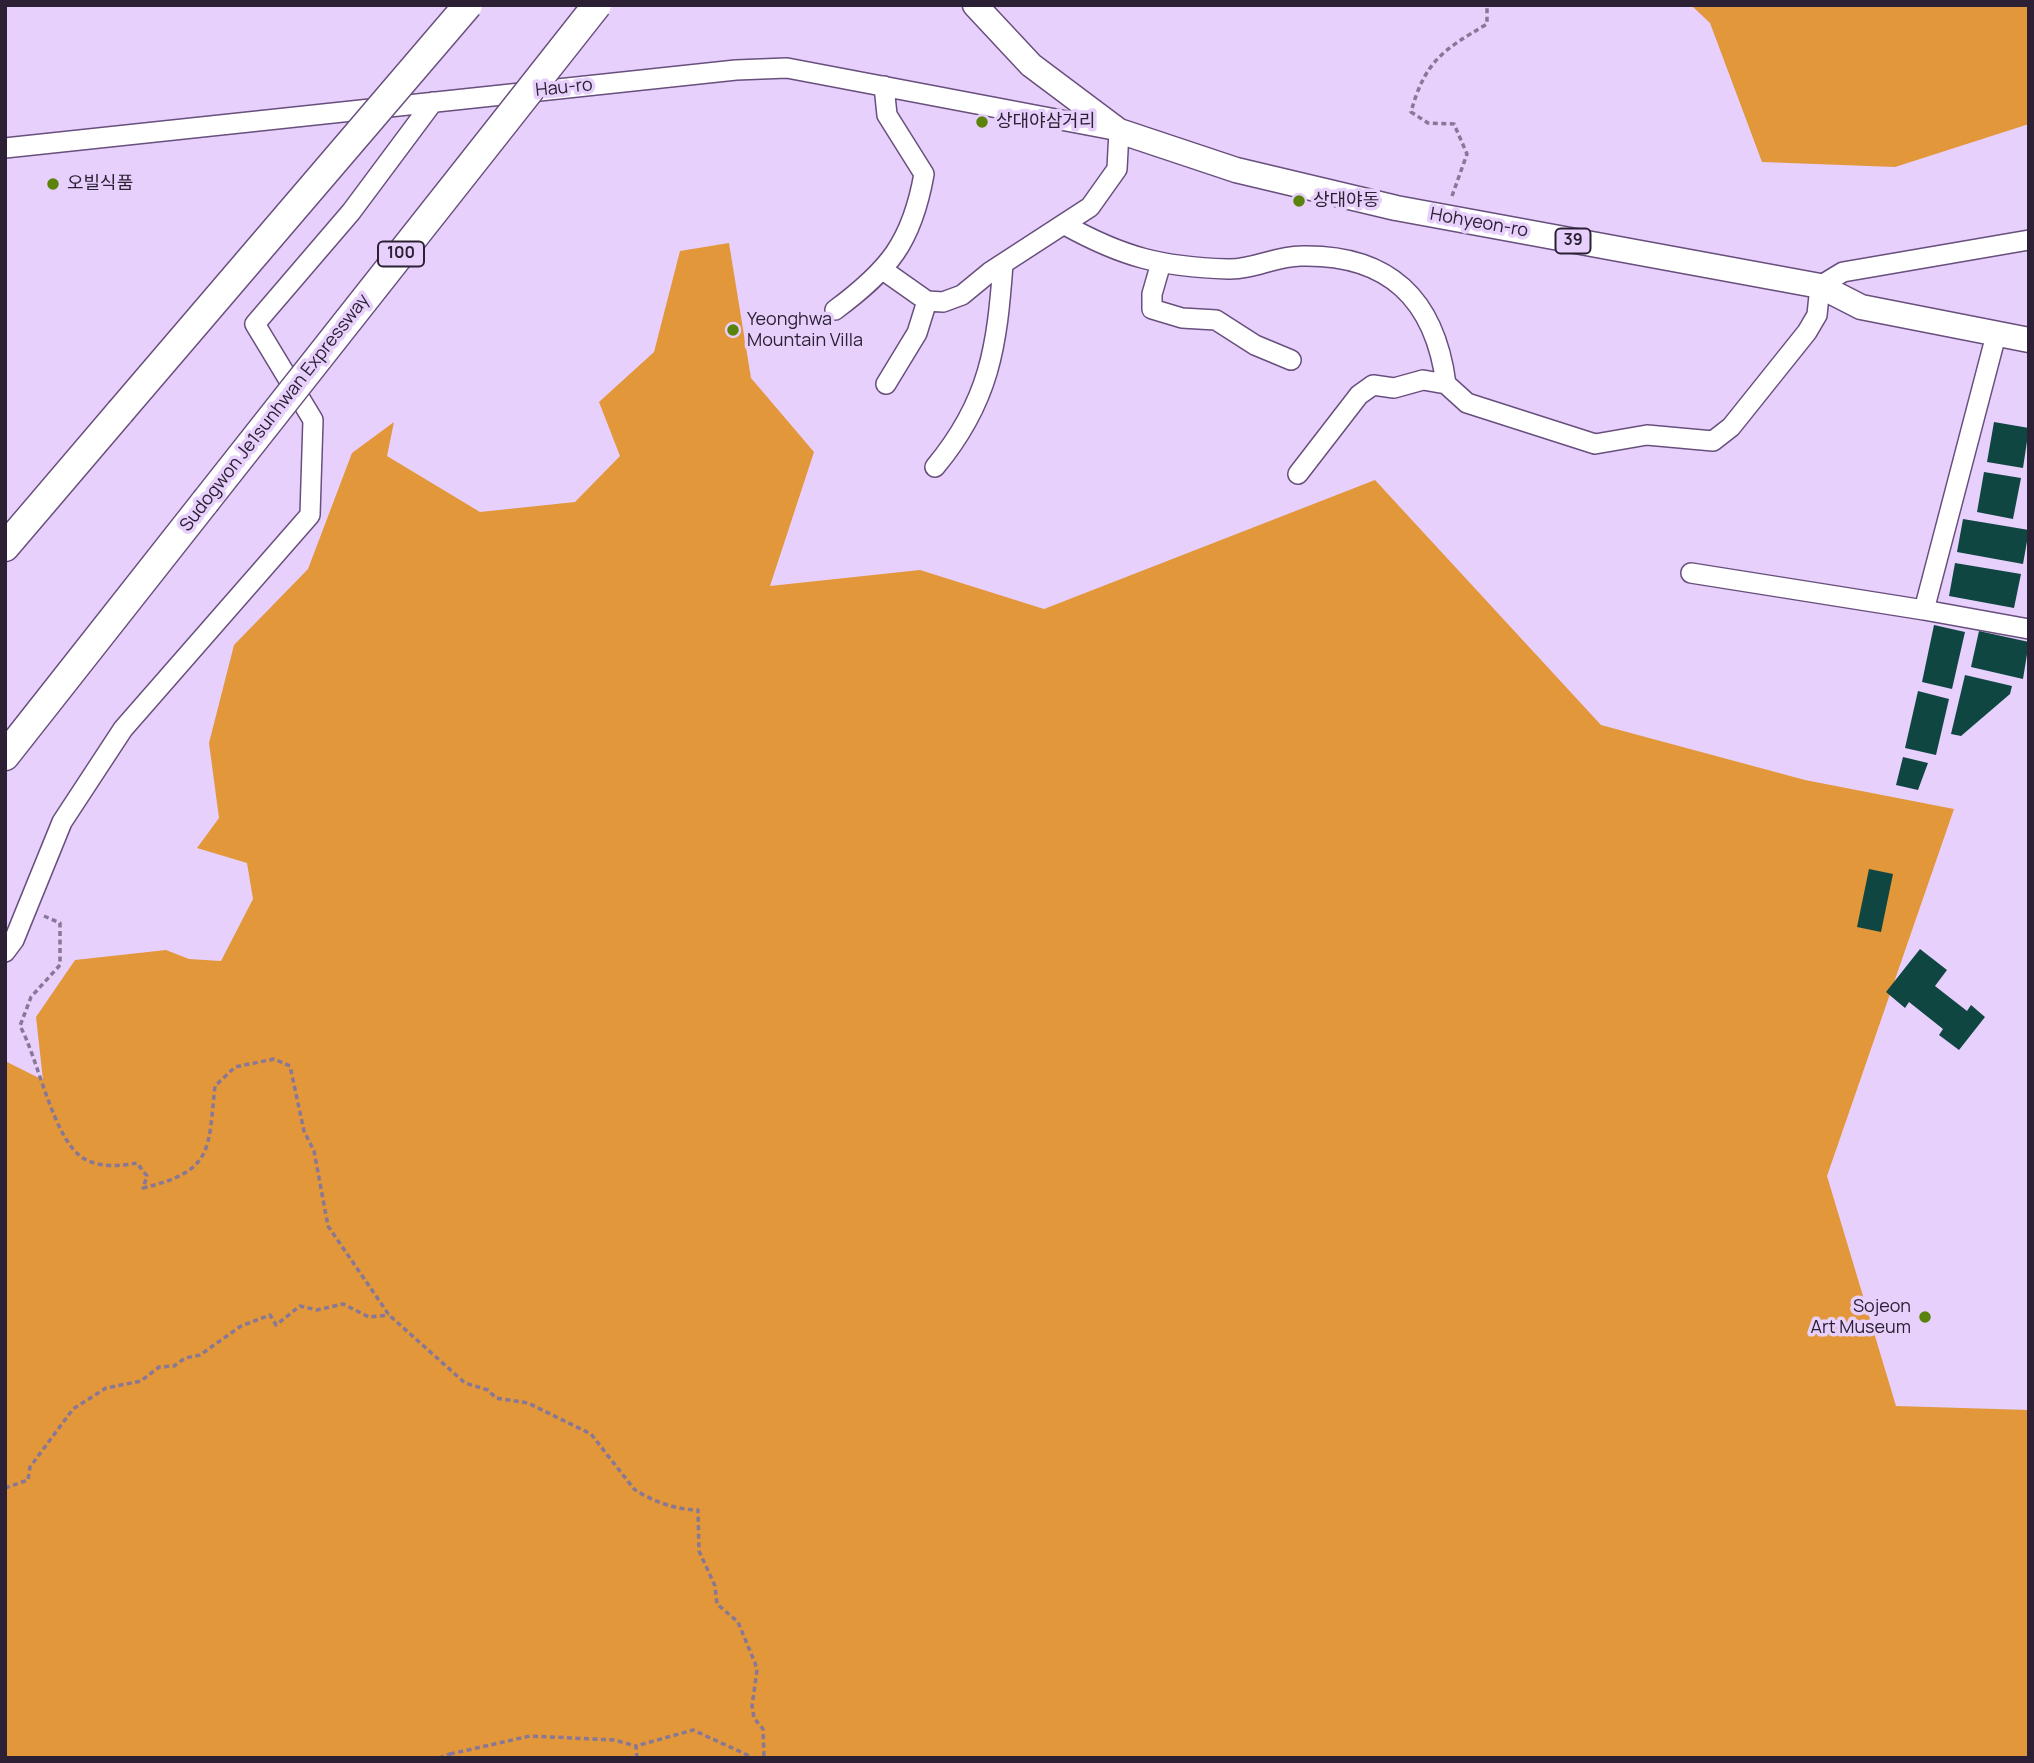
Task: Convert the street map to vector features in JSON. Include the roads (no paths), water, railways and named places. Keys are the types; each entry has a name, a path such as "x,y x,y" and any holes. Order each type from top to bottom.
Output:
{"highway":[{"path":"5,547 468,5"},
{"name":"Sudogwon Je1sunhwan Expressway","path":"5,756 597,5"}],"main road":[{"name":"Hohyeon-ro","path":"975,5 1031,65 1119,131 1236,170 1440,216 1820,286 1861,307 2029,340"}],"street":[{"name":"Hau-ro","path":"5,148 736,70 787,68 1119,131"},
{"path":"835,310 883,270 907,232 919,204 924,174 887,115 884,86"},
{"path":"5,952 26,910 62,822 122,729 310,515 313,420 255,324 351,212 433,102"},
{"path":"883,270 927,301 943,302 962,295 1003,264 1090,207 1117,169 1119,131"},
{"path":"1065,225 1107,248 1161,263 1231,270 1299,256 1340,259 1377,268 1398,280 1421,310 1442,350 1446,384"},
{"path":"1298,474 1359,394 1373,386 1394,388 1423,380 1446,384 1467,403 1595,444 1647,435 1713,441 1731,427 1807,332 1816,315 1820,286 1843,272 2029,240"},
{"path":"1161,263 1152,294 1152,309 1182,318 1216,320 1255,345 1292,360"},
{"path":"934,467 974,413 996,338 1003,264"},
{"path":"886,384 917,332 927,301"},
{"path":"1924,610 1996,335"},
{"path":"1691,573 2029,629"}],"place":[{"name":"상대야삼거리","path":"982,122"},
{"name":"오빌식품","path":"53,184"},
{"name":"상대야동","path":"1299,201"},
{"name":"Yeonghwa Mountain Villa","path":"733,330"},
{"name":"Sojeon Art Museum","path":"1925,1317"}]}
